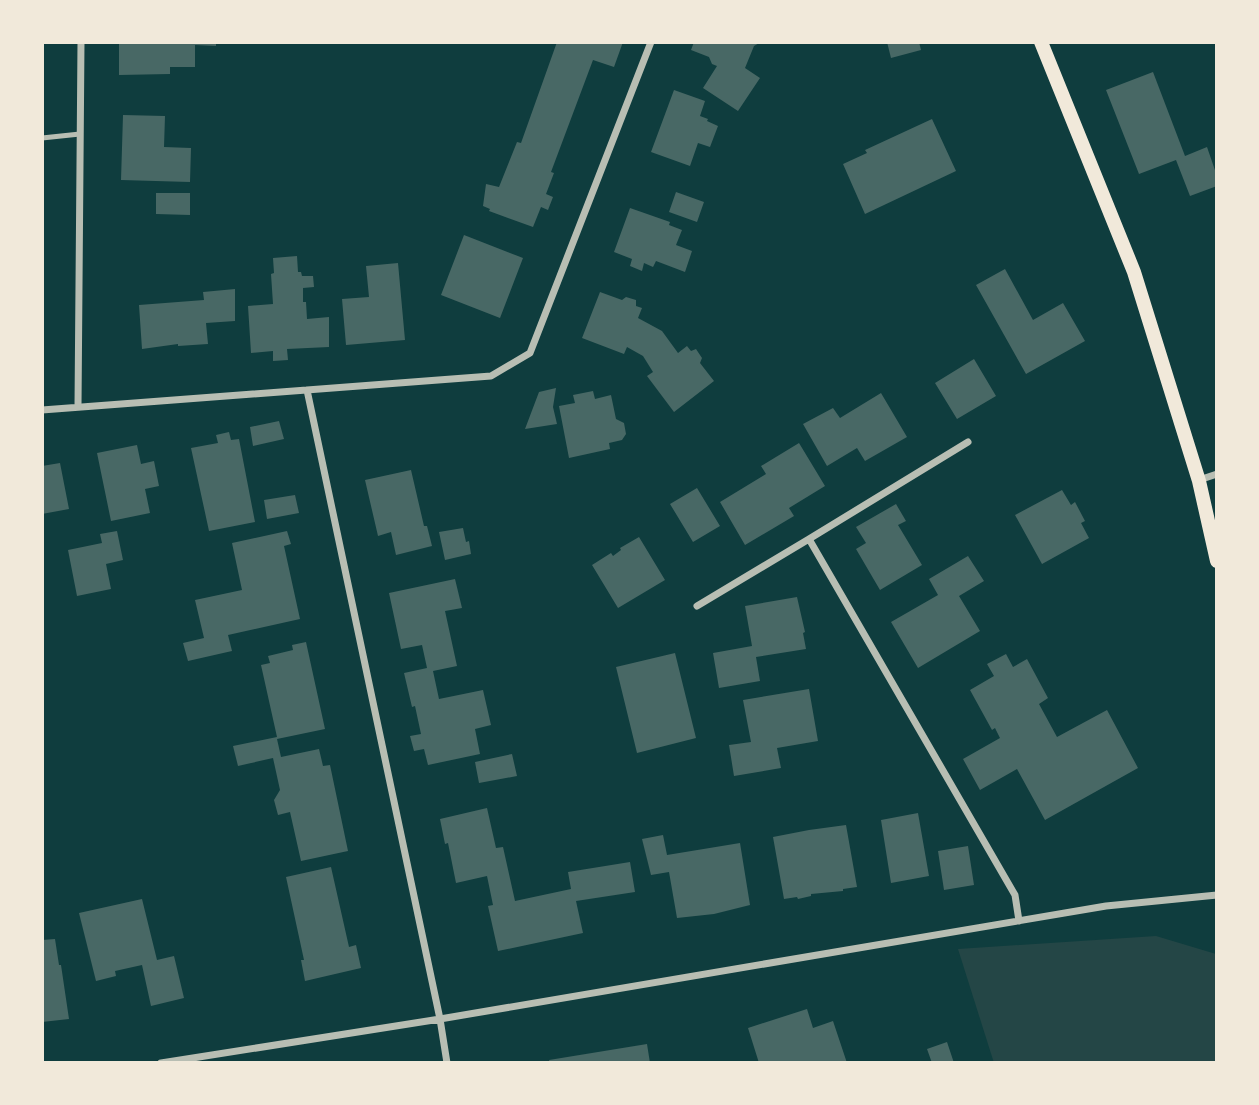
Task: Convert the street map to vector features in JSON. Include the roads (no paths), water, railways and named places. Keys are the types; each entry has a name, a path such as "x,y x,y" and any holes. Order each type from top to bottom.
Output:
{"main road":[{"path":"1041,42 1134,272 1199,481 1217,561"}],"street":[{"path":"78,407 81,42"},
{"path":"42,410 492,376 530,353 651,42"},
{"path":"307,390 440,1019 447,1063"},
{"path":"697,606 968,442"},
{"path":"1199,481 1217,474"},
{"path":"809,538 1015,895 1019,921"},
{"path":"161,1063 440,1019 1106,906 1217,895"}],"lane":[{"path":"42,138 80,134"}]}
